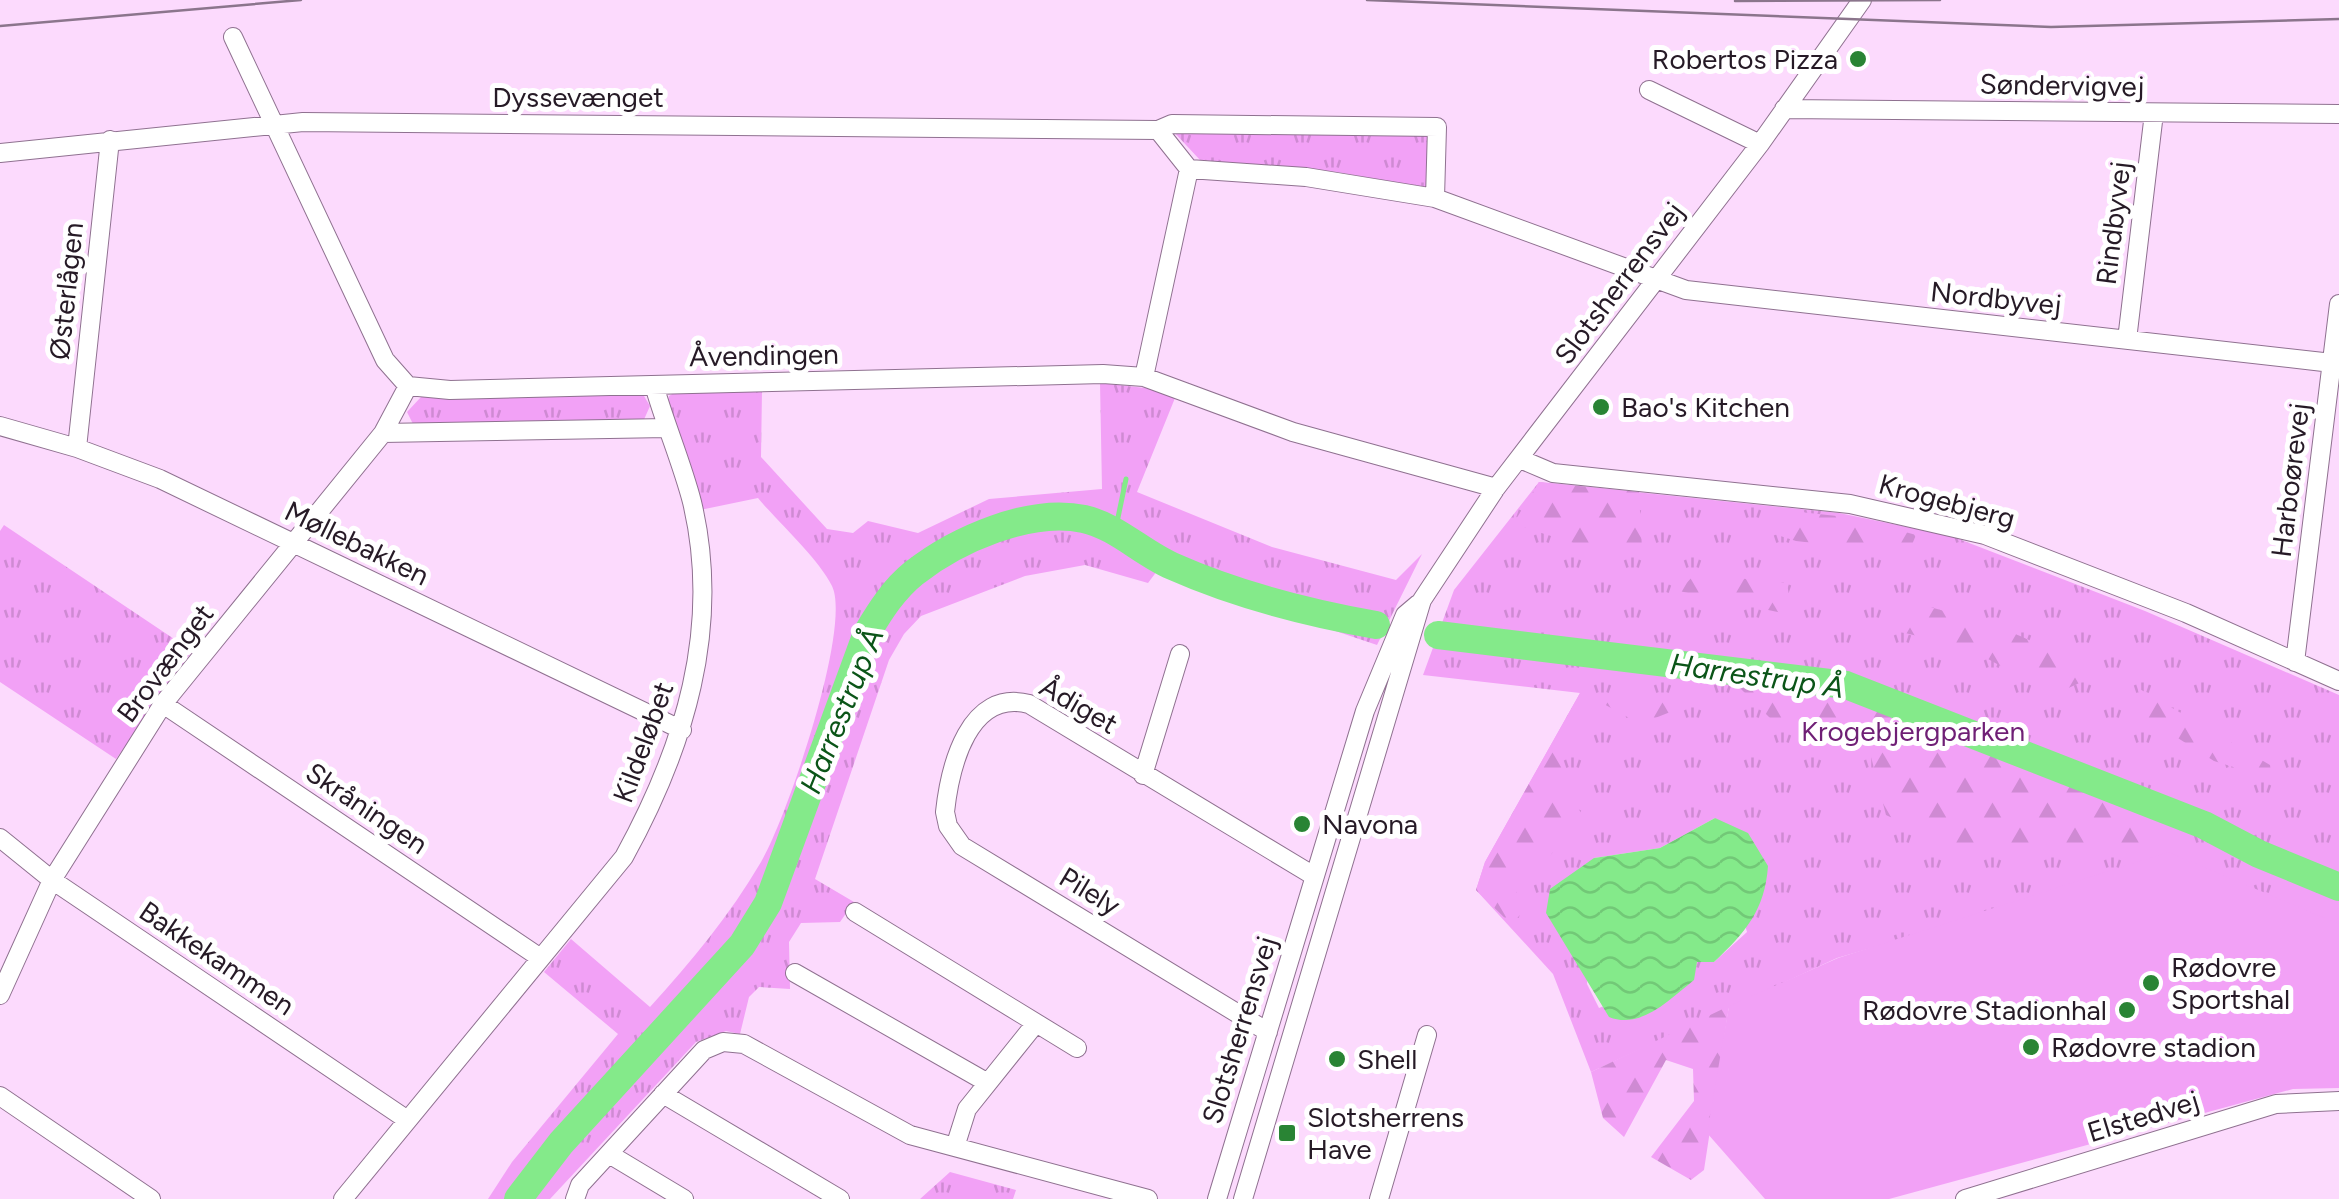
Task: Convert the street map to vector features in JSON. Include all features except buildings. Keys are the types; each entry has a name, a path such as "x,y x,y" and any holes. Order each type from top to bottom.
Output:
{"street":[{"name":"Slotsherrensvej","path":"1217,1199 1365,711 1405,615 1422,600 1496,488 1760,144 1862,0"},
{"path":"233,36 384,360 408,386"},
{"path":"1649,90 1760,144"},
{"name":"Søndervigvej","path":"1784,109 2339,114"},
{"name":"Rindbyvej","path":"2127,340 2154,113"},
{"name":"Dyssevænget","path":"0,153 275,124 1158,130 1172,124 1437,127 1434,198"},
{"path":"1158,130 1189,170 1306,176 1434,198 1656,280"},
{"name":"Østerlågen","path":"76,448 110,140"},
{"path":"1144,377 1189,170"},
{"name":"Nordbyvej","path":"1656,280 1686,290 2332,363"},
{"name":"Harboørevej","path":"2295,662 2339,304"},
{"name":"Åvendingen","path":"408,386 450,390 1103,374 1144,377 1293,432 1496,488"},
{"name":"Kildeløbet","path":"343,1199 624,857 657,797 682,730 695,678 702,620 701,564 692,502 654,385"},
{"name":"Brovænget","path":"0,995 52,880 164,704 382,433 408,386"},
{"name":"Møllebakken","path":"0,426 160,478 682,730"},
{"path":"382,433 667,428"},
{"name":"Krogebjerg","path":"1520,459 1552,473 1850,504 1985,535 2186,613 2339,682"},
{"name":"Slotsherrensvej","path":"1242,1199 1422,600"},
{"name":"Ådiget","path":"1143,775 1180,654"},
{"name":"Ådiget","path":"959,761 979,713 1002,701 1029,704 1314,876"},
{"name":"Skråningen","path":"164,704 540,957"},
{"name":"Pilely","path":"959,761 945,812 953,837 962,846 1268,1032"},
{"name":"Bakkekammen","path":"0,838 52,880 406,1119"},
{"path":"856,912 1078,1048"},
{"path":"795,972 988,1083"},
{"path":"956,1146 967,1109 1036,1022"},
{"path":"1379,1199 1427,1035"},
{"path":"575,1199 580,1185 704,1050 724,1042 744,1044 883,1123 1148,1199"},
{"path":"663,1094 840,1199"},
{"path":"0,1096 151,1199"},
{"name":"Elstedvej","path":"1966,1199 2276,1104 2339,1101"},
{"path":"608,1154 684,1199"}],"green space":[{"path":"1172,130 1431,135 1426,188 1337,172 1200,160"},
{"path":"1100,383 1154,389 1175,398 1137,492 1272,547 1396,580 1422,554 1377,645 1157,571 1148,583 1085,565 1025,576 921,616 904,634 889,660 815,879 854,902 840,922 801,923 789,942 790,989 759,987 749,997 740,1034 726,1031 696,1042 550,1199 488,1199 512,1162 618,1034 544,972 571,939 650,1007 709,938 761,862 800,767 825,681 836,608 826,575 758,498 700,510 689,461 667,405 669,396 679,390 762,390 761,457 827,529 853,533 868,521 918,533 989,499 1102,489"},
{"path":"641,391 650,406 642,424 415,428 407,412 421,397"},
{"name":"Krogebjergparken","path":"1539,482 1839,513 1951,536 2145,611 2339,695 2339,924 1902,939 1837,958 1591,1072 1553,974 1476,890 1485,862 1580,693 1423,675 1454,590","holes":["1715,818 1747,932 1714,962 1697,962 1693,971 1599,1008 1587,984 1594,858 1660,848"]},
{"path":"1539,482 1639,492 1642,549 1583,546 1513,524"},
{"path":"1791,511 1855,518 1916,535 1908,554 1796,541 1768,532"},
{"path":"4,525 192,651 116,759 0,682 0,531"},
{"path":"1695,574 1787,583 1792,615 1679,591"},
{"path":"1920,604 2031,641 2086,680 2053,695 1970,649 1893,630"},
{"path":"1731,679 1850,695 2178,823 2168,852 1952,847 1886,815 1868,745 1819,730 1780,728"},
{"path":"2138,688 2270,765 2272,779 2214,761 2140,714"},
{"path":"1580,693 1693,703 1640,724 1593,698 1564,750 1561,783 1584,817 1547,859 1528,859 1514,887 1525,910 1511,924 1476,890 1485,862"},
{"name":"Rødovre stadion","path":"2168,852 2339,924 2339,1088 2293,1089 1889,1199 1765,1199 1707,1133 1729,1006 1838,958"},
{"path":"1729,1006 1704,1170 1691,1180 1651,1157 1694,1101 1693,1069 1666,1060 1624,1137 1603,1118 1591,1072"},
{"path":"950,1172 1016,1190 1013,1199 920,1199"}],"water":[{"path":"1715,818 1748,833 1768,866 1758,908 1725,951 1714,962 1697,962 1694,980 1665,1003 1632,1019 1609,1017 1546,913 1550,889 1594,858 1660,848"}],"waterway":[{"path":"1115,532 1126,479"},
{"name":"Harrestrup Å","path":"518,1199 561,1143 742,945 768,903 867,633 900,586 931,561 972,538 1018,522 1084,519 1107,527 1172,566 1221,585 1298,608 1376,625"},
{"name":"Harrestrup Å","path":"1438,635 1846,685 2204,825 2259,854 2339,887"}],"tram line":[{"path":"0,26 301,0"},
{"path":"1367,0 2051,27 2339,19"},
{"path":"1735,1 1940,0"}],"place":[{"name":"Robertos Pizza","path":"1858,59"},
{"name":"Bao's Kitchen","path":"1601,407"},
{"name":"Navona","path":"1302,824"},
{"name":"Rødovre Sportshal","path":"2151,983"},
{"name":"Rødovre Stadionhal","path":"2127,1010"},
{"name":"Rødovre stadion","path":"2031,1047"},
{"name":"Shell","path":"1337,1059"},
{"name":"Slotsherrens Have","path":"1287,1133"}]}
